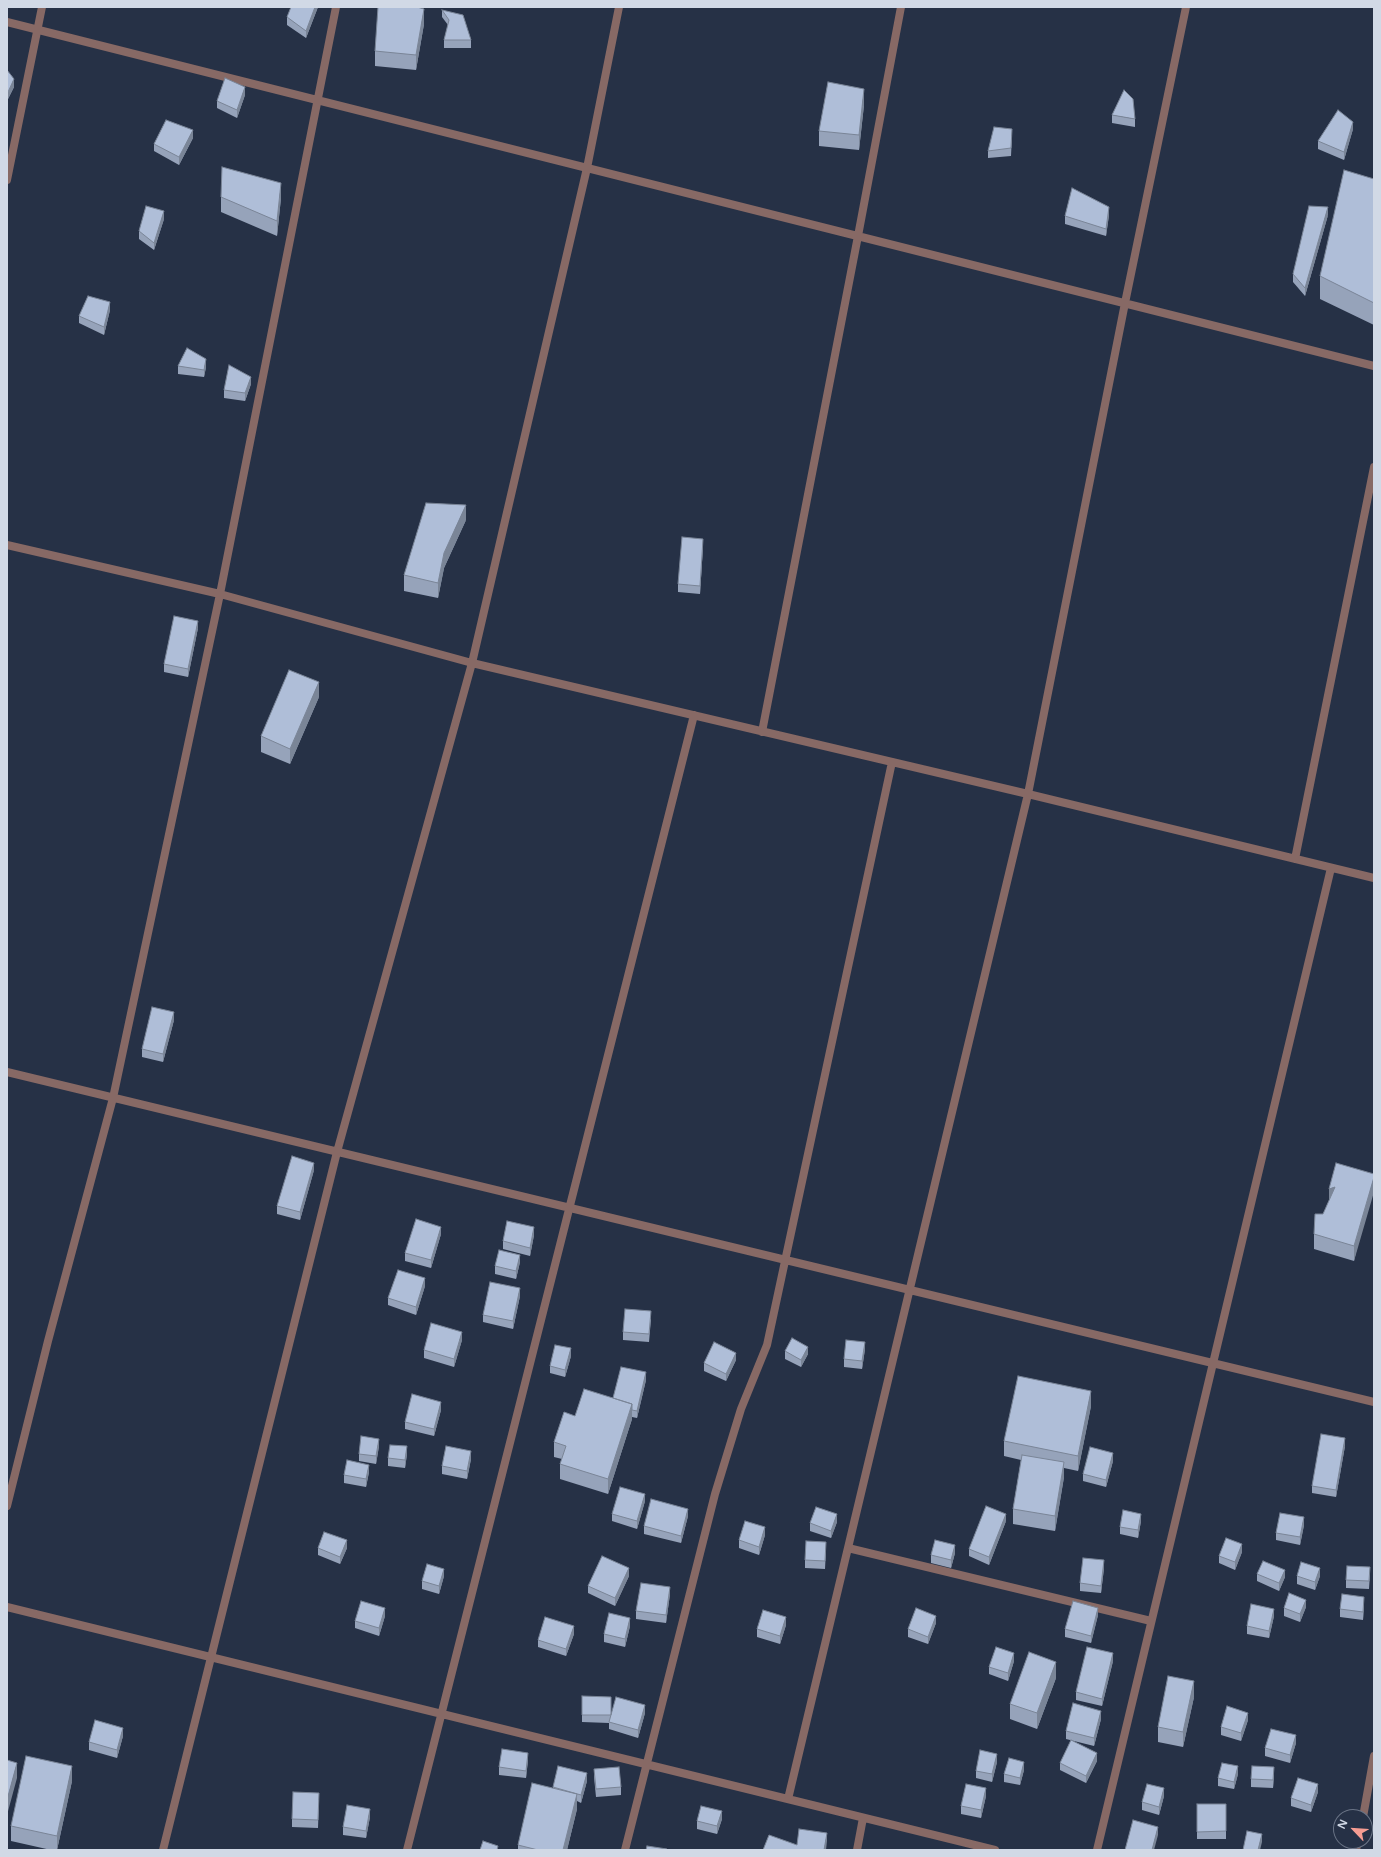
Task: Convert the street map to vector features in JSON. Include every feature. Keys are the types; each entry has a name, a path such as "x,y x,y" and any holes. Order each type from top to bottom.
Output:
{"street":[{"path":"7,180 42,7"},
{"path":"7,1506 48,1341 113,1098 220,594 336,7"},
{"path":"163,1850 337,1152 472,663 586,168 619,7"},
{"path":"762,732 901,7"},
{"path":"788,1799 1028,794 1125,303 1186,7"},
{"path":"7,22 1374,366"},
{"path":"1295,859 1374,467"},
{"path":"7,545 220,594 472,663 1028,794 1374,878"},
{"path":"406,1850 694,715"},
{"path":"625,1850 715,1494 741,1409 767,1345 892,762"},
{"path":"1097,1850 1331,868"},
{"path":"7,1072 1374,1402"},
{"path":"848,1548 1151,1621"},
{"path":"7,1607 995,1850"},
{"path":"1364,1809 1374,1756"},
{"path":"858,1850 863,1818"}],"building":[{"path":"291,7 315,7 306,31 287,17"},
{"path":"378,7 417,7 424,9 416,55 375,51"},
{"path":"442,10 463,15 471,40 444,40 449,20"},
{"path":"7,70 14,79 8,92 7,91"},
{"path":"225,78 245,87 237,110 217,101"},
{"path":"828,82 864,89 859,135 819,131"},
{"path":"1124,90 1133,99 1135,119 1112,115"},
{"path":"1338,110 1353,122 1344,152 1318,141"},
{"path":"166,120 193,130 179,157 154,144"},
{"path":"994,127 1012,129 1011,148 988,151"},
{"path":"222,167 281,183 277,221 221,197"},
{"path":"1344,170 1374,179 1374,303 1320,276"},
{"path":"1072,188 1109,207 1106,229 1065,216"},
{"path":"146,206 164,211 154,243 139,231"},
{"path":"1309,206 1328,207 1305,288 1293,274"},
{"path":"88,296 110,302 104,327 79,316"},
{"path":"187,348 206,359 204,370 178,366"},
{"path":"229,365 251,377 245,393 224,390"},
{"path":"426,503 466,505 444,553 438,583 404,575"},
{"path":"682,537 703,539 700,586 678,584"},
{"path":"174,616 198,621 188,669 164,664"},
{"path":"289,670 319,682 290,749 261,736"},
{"path":"152,1007 174,1012 163,1054 142,1049"},
{"path":"292,1156 314,1163 300,1212 277,1206"},
{"path":"1336,1163 1374,1174 1354,1246 1314,1234 1315,1214 1323,1214 1335,1187 1329,1189"},
{"path":"416,1219 441,1227 431,1260 405,1253"},
{"path":"507,1221 534,1227 530,1248 503,1241"},
{"path":"499,1250 520,1255 516,1271 495,1266"},
{"path":"398,1270 425,1278 416,1307 388,1298"},
{"path":"490,1282 520,1288 513,1321 483,1315"},
{"path":"625,1309 651,1311 649,1334 623,1332"},
{"path":"431,1323 462,1332 454,1359 424,1350"},
{"path":"792,1338 808,1347 801,1360 785,1351"},
{"path":"846,1340 865,1342 862,1361 844,1359"},
{"path":"714,1342 736,1353 726,1374 704,1363"},
{"path":"555,1345 571,1348 565,1370 550,1366"},
{"path":"621,1367 646,1372 637,1411 632,1410 632,1404 613,1398"},
{"path":"1018,1376 1091,1391 1078,1456 1004,1441"},
{"path":"584,1389 632,1404 608,1479 560,1464 566,1446 554,1442 564,1412 575,1416"},
{"path":"412,1394 441,1402 434,1429 405,1422"},
{"path":"1321,1434 1345,1438 1336,1490 1312,1486"},
{"path":"361,1436 379,1439 376,1456 359,1454"},
{"path":"390,1445 407,1446 405,1460 388,1458"},
{"path":"446,1446 471,1451 467,1471 442,1466"},
{"path":"1090,1447 1113,1453 1106,1480 1083,1474"},
{"path":"1022,1455 1064,1462 1055,1516 1013,1509"},
{"path":"347,1460 369,1465 366,1479 344,1475"},
{"path":"620,1487 645,1494 637,1521 612,1514"},
{"path":"651,1499 688,1509 681,1536 644,1526"},
{"path":"986,1506 1006,1514 989,1557 969,1549"},
{"path":"816,1507 837,1514 831,1531 810,1523"},
{"path":"1123,1510 1141,1514 1138,1530 1120,1527"},
{"path":"1280,1513 1304,1517 1300,1537 1276,1533"},
{"path":"745,1521 765,1527 759,1547 739,1540"},
{"path":"324,1532 347,1540 340,1557 318,1548"},
{"path":"1226,1538 1242,1544 1235,1562 1219,1556"},
{"path":"935,1540 955,1545 951,1560 931,1555"},
{"path":"806,1541 826,1542 825,1561 805,1560"},
{"path":"602,1556 629,1568 615,1598 588,1586"},
{"path":"1083,1558 1104,1560 1101,1586 1080,1583"},
{"path":"1263,1561 1285,1570 1279,1583 1257,1574"},
{"path":"1301,1562 1320,1568 1315,1582 1297,1576"},
{"path":"427,1564 444,1569 439,1586 422,1581"},
{"path":"1347,1566 1370,1567 1369,1581 1346,1580"},
{"path":"641,1583 670,1587 666,1615 636,1611"},
{"path":"1289,1593 1306,1600 1300,1614 1284,1608"},
{"path":"1342,1594 1364,1597 1363,1612 1340,1609"},
{"path":"361,1601 385,1608 379,1628 355,1621"},
{"path":"1073,1601 1098,1608 1091,1636 1065,1629"},
{"path":"1251,1604 1274,1609 1269,1631 1247,1626"},
{"path":"916,1608 936,1616 928,1637 908,1629"},
{"path":"763,1610 786,1617 780,1636 757,1629"},
{"path":"609,1613 630,1618 625,1639 604,1634"},
{"path":"545,1617 574,1626 566,1649 538,1640"},
{"path":"996,1647 1014,1653 1008,1673 989,1667"},
{"path":"1087,1647 1113,1653 1102,1699 1076,1692"},
{"path":"1029,1652 1056,1662 1037,1713 1010,1704"},
{"path":"1168,1676 1194,1681 1183,1732 1158,1727"},
{"path":"582,1696 611,1697 611,1715 582,1715"},
{"path":"616,1697 645,1705 638,1730 609,1722"},
{"path":"1073,1703 1101,1711 1094,1738 1066,1731"},
{"path":"1227,1706 1248,1713 1241,1733 1221,1727"},
{"path":"95,1720 123,1728 117,1750 89,1742"},
{"path":"1271,1729 1296,1735 1290,1755 1265,1748"},
{"path":"1071,1740 1097,1753 1086,1776 1060,1763"},
{"path":"502,1749 528,1753 526,1771 499,1767"},
{"path":"980,1750 997,1754 992,1774 976,1771"},
{"path":"26,1756 72,1766 57,1836 11,1826"},
{"path":"1009,1758 1024,1762 1020,1778 1004,1774"},
{"path":"7,1760 17,1763 7,1800"},
{"path":"1222,1763 1238,1766 1234,1782 1218,1778"},
{"path":"558,1766 587,1773 581,1795 553,1787"},
{"path":"1252,1766 1274,1767 1273,1780 1251,1779"},
{"path":"619,1767 621,1787 596,1789 594,1769"},
{"path":"1298,1778 1318,1784 1311,1805 1291,1798"},
{"path":"532,1783 577,1794 563,1850 538,1850 518,1845"},
{"path":"966,1784 986,1788 981,1810 961,1806"},
{"path":"1147,1784 1164,1788 1159,1807 1142,1802"},
{"path":"293,1792 319,1793 318,1820 292,1819"},
{"path":"1197,1804 1226,1804 1226,1831 1197,1832"},
{"path":"347,1805 370,1809 366,1831 343,1827"},
{"path":"701,1806 722,1811 717,1826 697,1821"},
{"path":"1133,1820 1158,1827 1152,1850 1125,1850"},
{"path":"799,1829 827,1833 824,1850 763,1850 769,1835 797,1845"},
{"path":"1247,1831 1262,1834 1258,1850 1243,1850"},
{"path":"483,1841 498,1846 497,1850 480,1850"},
{"path":"647,1846 667,1849 667,1850 646,1850"}]}
